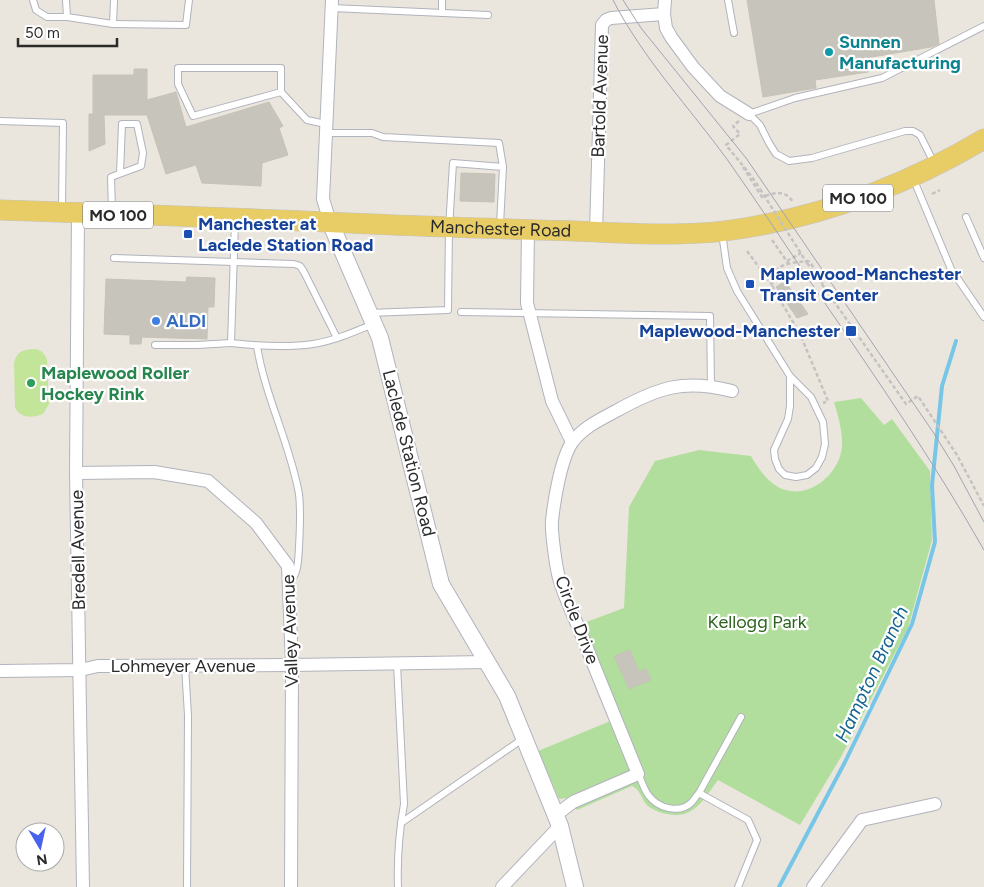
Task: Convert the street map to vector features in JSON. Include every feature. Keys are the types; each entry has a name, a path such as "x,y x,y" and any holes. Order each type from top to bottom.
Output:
{"main road":[{"name":"Manchester Road","path":"0,210 449,228 677,234 722,231 800,216 860,198 913,177 984,139"}],"street":[{"path":"665,0 666,28 671,37 693,67 720,96 745,117"},
{"name":"Laclede Station Road","path":"332,4 323,199 330,222 380,338 441,584 507,696 558,820 575,887"},
{"name":"Bartold Avenue","path":"596,232 602,25 611,18 664,14"},
{"name":"Bredell Avenue","path":"70,213 83,887"},
{"path":"528,230 527,303 529,313 552,401 572,442 581,432 598,421 636,400 659,390 685,385 711,386 732,391"},
{"name":"Circle Drive","path":"572,442 565,458 552,522 559,577 638,774"},
{"name":"Valley Avenue","path":"76,473 154,472 208,481 256,523 288,566 292,665 291,887"},
{"name":"Lohmeyer Avenue","path":"0,671 80,670 98,666 487,662"},
{"path":"502,887 573,802 638,774"},
{"path":"813,887 862,820 935,804"}],"lane":[{"path":"33,0 36,10 47,17 67,17 113,24 186,25 188,0"},
{"path":"66,0 67,17"},
{"path":"113,24 114,0"},
{"path":"442,0 442,13"},
{"path":"728,0 734,33"},
{"path":"332,4 488,15"},
{"path":"745,117 795,98 882,78 984,26"},
{"path":"282,92 193,116 178,84 178,68 281,68 282,92 307,120 326,128 372,133 383,137 499,143 503,167 500,229"},
{"path":"745,117 760,125 776,154 789,161 812,158 905,131 913,131 920,136 936,166"},
{"path":"0,121 63,123 70,213"},
{"path":"112,214 111,177 120,174 141,166 143,153 137,124 122,124 120,174"},
{"path":"155,345 230,343 278,346 314,344 337,338 371,318 448,310 449,228 453,163 503,167"},
{"path":"913,177 951,269 982,308 984,317"},
{"path":"966,217 984,258"},
{"path":"230,343 235,219"},
{"path":"722,231 726,268 730,279 790,376 803,387 817,405 823,422 825,444 822,457 816,468 807,475 796,477 786,475 779,469 774,459 774,450 788,419 790,376"},
{"path":"114,258 234,261 294,264 300,266 337,338"},
{"path":"461,312 710,316 711,386"},
{"path":"257,346 263,378 286,441 298,493 300,512 298,560 296,574 289,583"},
{"path":"397,664 404,804 401,822 398,887"},
{"path":"185,666 188,715 187,887"},
{"path":"638,774 654,802 663,807 673,809 690,804 699,793 741,717"},
{"path":"401,822 525,738"},
{"path":"699,793 748,820 757,840 738,887"}],"path":[{"path":"745,117 733,126 740,134 726,145 762,197 781,192 788,195 793,202"},
{"path":"742,166 748,171 807,263 906,404 918,396 921,400 957,455 984,506"},
{"path":"932,194 940,190"},
{"path":"772,240 787,262"},
{"path":"747,251 774,288 800,334 828,401 817,405"},
{"path":"774,288 773,277 778,268 801,254"},
{"path":"787,262 810,262 821,278 822,285"}],"green space":[{"name":"Maplewood Roller Hockey Rink","path":"24,350 40,350 47,360 49,404 43,414 23,416 15,407 14,363 19,353"},
{"name":"Kellogg Park","path":"861,398 884,425 892,419 930,471 932,540 908,628 841,757 800,825 718,780 703,801 691,811 676,815 661,813 650,808 644,802 637,789 632,786 577,810 566,798 559,799 538,751 620,717 581,624 624,608 629,507 655,461 699,450 751,456 756,465 778,487 789,491 810,489 828,476 840,458 842,436 834,402"}],"building":[{"name":"Sunnen Manufacturing","path":"747,0 934,0 939,44 866,58 868,72 815,80 816,88 763,97"},
{"path":"134,69 147,69 147,100 176,92 186,127 269,102 283,126 279,128 288,155 262,163 261,186 202,183 196,165 166,174 147,115 104,115 105,144 89,151 89,114 93,114 93,75 134,75"},
{"path":"461,173 495,174 494,202 460,201"},
{"name":"ALDI","path":"187,277 215,278 214,307 208,307 207,339 142,337 141,344 130,344 130,335 104,334 106,279 186,282"},
{"path":"785,281 808,314 797,318 776,287"},
{"path":"630,650 639,672 646,669 651,680 629,689 614,656"}],"waterway":[{"name":"Hampton Branch","path":"779,887 845,762 912,624 935,542 932,485 942,386 956,341"}],"tram line":[{"path":"613,0 638,43 729,162 863,358 925,453 984,550"},
{"path":"623,0 641,28 746,158 933,432 954,466 984,522"}],"place":[{"name":"Sunnen Manufacturing","path":"829,52"},
{"name":"Manchester at Laclede Station Road","path":"188,234"},
{"name":"Maplewood-Manchester Transit Center","path":"750,284"},
{"name":"ALDI","path":"156,321"},
{"name":"Maplewood-Manchester","path":"851,331"},
{"name":"Maplewood Roller Hockey Rink","path":"31,383"}]}
